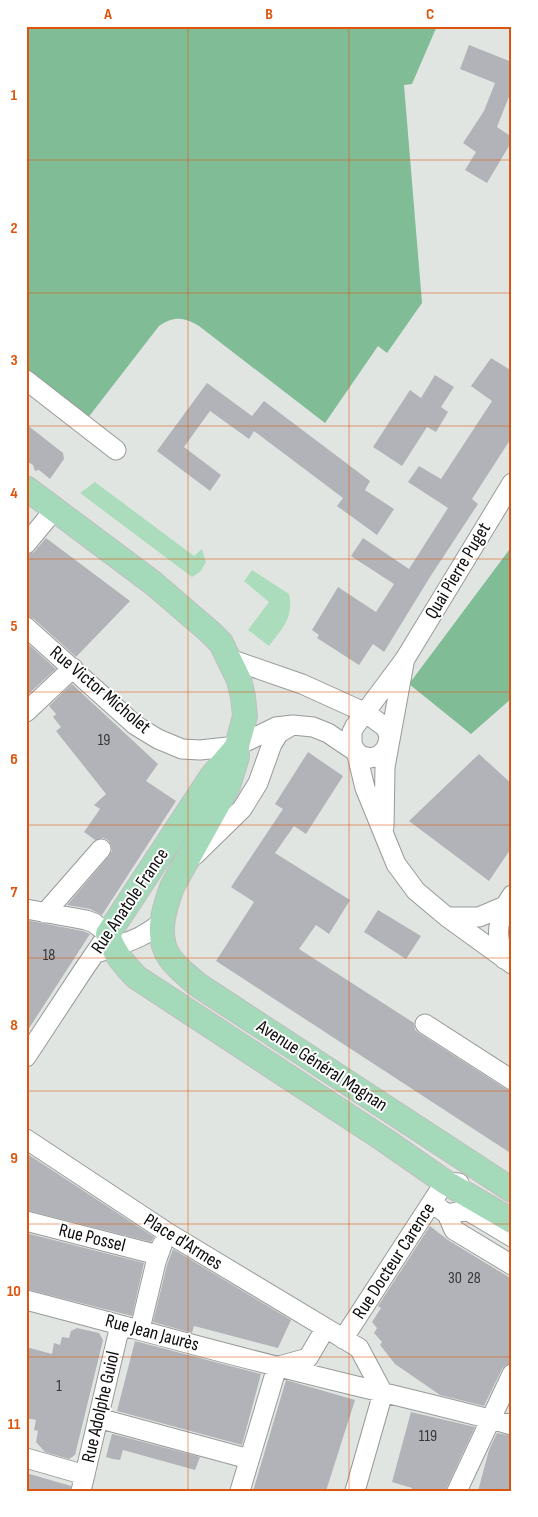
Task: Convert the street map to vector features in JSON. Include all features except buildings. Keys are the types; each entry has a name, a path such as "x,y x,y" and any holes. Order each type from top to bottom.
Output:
{"main road":[{"name":"Avenue Général Magnan","path":"26,488 158,586 210,632 222,643 239,680 243,697 244,716 237,746 237,757 228,786 172,887 162,921 164,947 170,958 198,985 512,1190"},
{"name":"Rue Anatole France","path":"105,945 212,776 237,746"},
{"name":"Avenue Général Magnan","path":"105,945 136,977 383,1139 445,1182 512,1221"}],"street":[{"path":"26,380 116,450"},
{"name":"Quai Pierre Puget","path":"405,659 512,483"},
{"path":"26,544 55,509"},
{"name":"Rue Victor Micholet","path":"26,628 135,725 158,739 182,749 200,750 237,746 276,727 293,725"},
{"path":"183,867 242,810 258,784 278,732 293,725 313,727 323,730 362,756 370,758 378,756 385,750 388,743 385,727 367,720 338,700 302,684 230,658"},
{"path":"405,659 380,690 367,720 351,739 352,746 356,751 365,788 396,864 416,891 447,917 508,961"},
{"path":"384,835 385,767 405,659"},
{"path":"26,712 73,668"},
{"path":"45,913 101,849"},
{"path":"447,917 479,917 508,900"},
{"path":"508,900 498,922 499,940 508,961"},
{"path":"26,909 94,923 105,945 132,941 150,932 162,921"},
{"name":"Rue Anatole France","path":"26,1057 105,945"},
{"path":"425,1024 512,1080"},
{"name":"Place d'Armes","path":"26,1139 168,1233 358,1348 383,1393"},
{"name":"Rue Docteur Carence","path":"343,1339 358,1316 440,1208 445,1182"},
{"name":"Avenue Général Magnan","path":"445,1182 464,1183 512,1209"},
{"path":"440,1208 466,1210 512,1237"},
{"path":"440,1208 454,1230 512,1266"},
{"name":"Rue Possel","path":"26,1222 158,1256"},
{"name":"Rue Adolphe Guiol","path":"86,1486 98,1418 118,1334 133,1327 168,1233"},
{"name":"Rue Jean Jaurès","path":"26,1300 278,1367 383,1393 429,1402 512,1425"},
{"path":"240,1491 278,1367 308,1358 325,1329"},
{"path":"458,1491 512,1374"},
{"path":"361,1489 383,1393"},
{"path":"98,1418 249,1459"},
{"path":"26,1458 86,1486"}],"shaded area":[{"path":"26,26 437,26 412,84 404,85 422,303 387,353 378,346 325,423 199,326 183,319 174,319 159,326 87,419 26,373"},
{"path":"95,482 194,556 202,549 206,562 200,572 192,577 80,493"},
{"path":"512,546 512,698 471,734 409,684"},
{"path":"252,570 289,594 289,616 283,628 269,646 248,630 269,602 244,581"}]}
